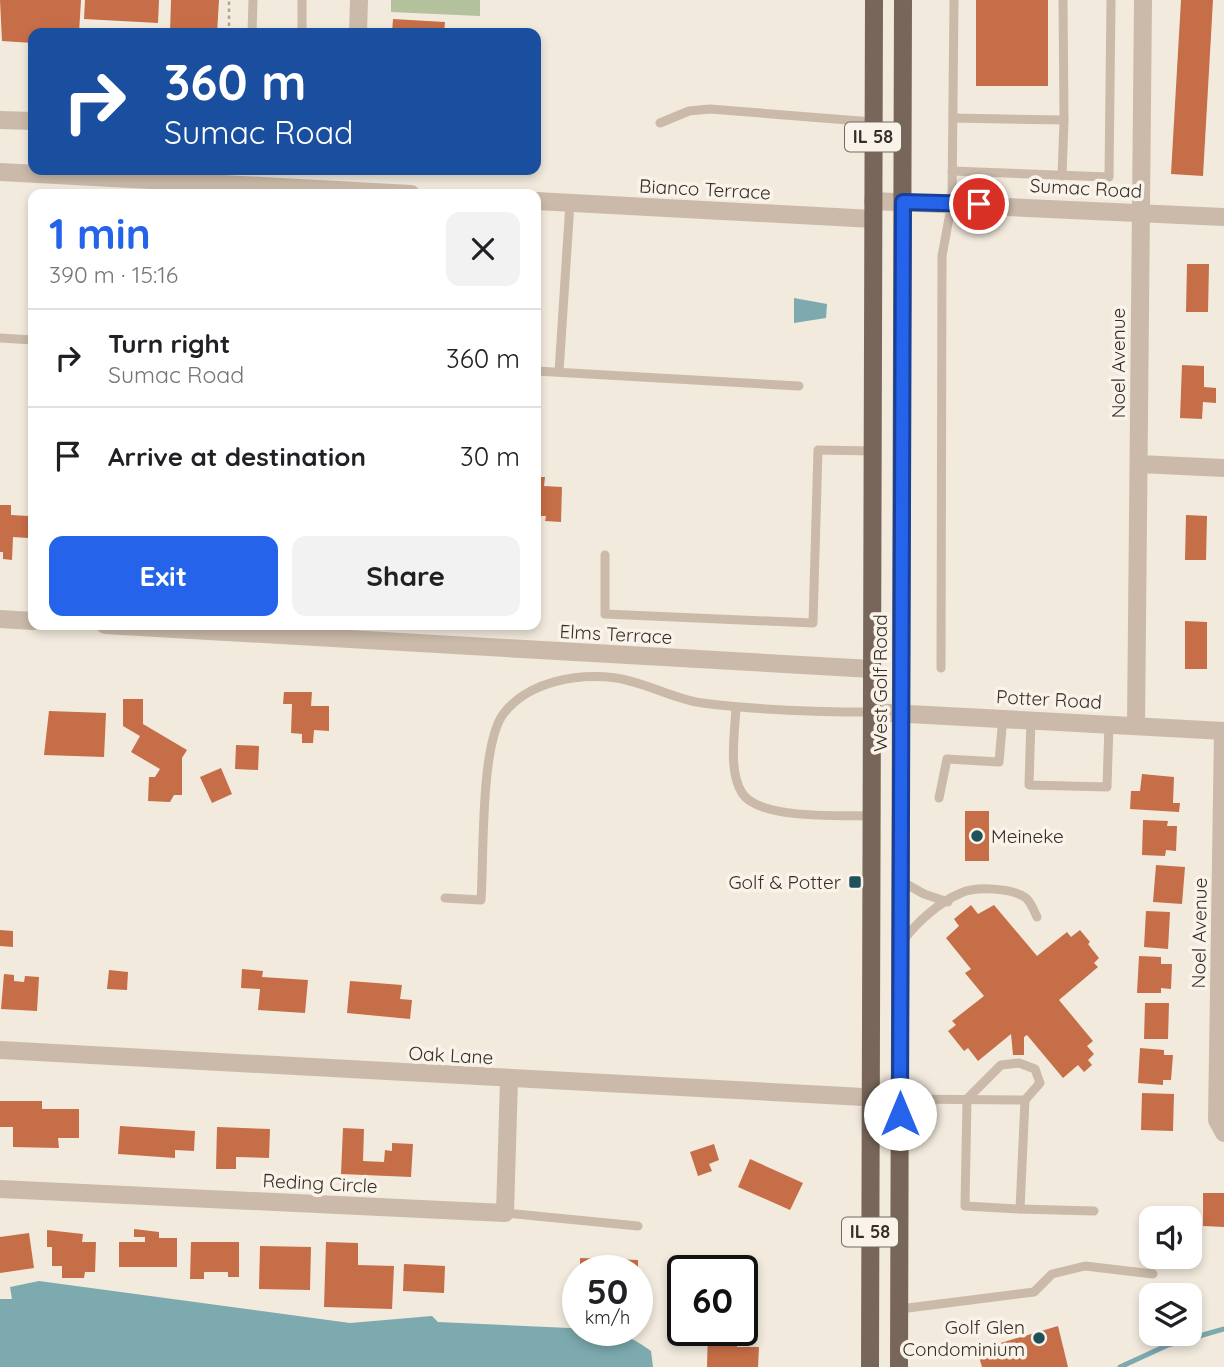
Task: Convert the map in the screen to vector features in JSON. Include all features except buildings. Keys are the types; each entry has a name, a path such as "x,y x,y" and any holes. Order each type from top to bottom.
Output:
{"main road":[{"name":"West Golf Road","path":"870,1367 874,0"},
{"name":"West Golf Road","path":"900,1367 903,0"}],"street":[{"path":"358,28 359,0"},
{"name":"Noel Avenue","path":"1136,726 1143,0"},
{"path":"0,120 28,121"},
{"path":"0,172 28,174"},
{"path":"41,175 234,189"},
{"name":"Bianco Terrace","path":"541,201 873,210 903,202"},
{"name":"Sumac Road","path":"903,202 952,202 1224,217"},
{"path":"1139,464 1224,468"},
{"path":"0,619 28,621"},
{"name":"Elms Terrace","path":"192,630 872,669"},
{"name":"Potter Road","path":"872,712 1224,731"},
{"name":"Noel Avenue","path":"1224,731 1217,1120 1224,1133"},
{"name":"Oak Lane","path":"0,1049 509,1080 900,1099"},
{"path":"505,1213 509,1080"},
{"name":"Reding Circle","path":"0,1188 505,1213"}],"lane":[{"path":"252,28 253,0"},
{"path":"302,0 302,28"},
{"path":"941,668 942,256 952,202 954,0"},
{"path":"1062,176 1063,0"},
{"path":"952,171 1109,177 1111,0"},
{"path":"660,123 689,111 710,109 873,122"},
{"path":"953,118 1064,120"},
{"path":"559,372 570,203"},
{"path":"0,338 28,340"},
{"path":"541,371 799,386"},
{"path":"605,555 605,614 813,623 818,450 873,451"},
{"path":"445,898 481,900 489,751 503,713 534,687 576,678 617,678 695,702 736,707 872,712"},
{"path":"736,707 734,758 740,791 751,803 774,811 872,816"},
{"path":"939,798 947,759 999,762 1003,717"},
{"path":"1031,719 1029,785 1107,787 1109,724"},
{"path":"901,881 924,894 948,902"},
{"path":"901,943 911,930 961,892 1014,892 1027,899 1037,917"},
{"path":"1020,1209 1025,1100 1040,1083 1035,1069 1019,1063 1001,1065 967,1099 964,1206 1020,1209 1094,1211"},
{"path":"900,1099 1025,1100"},
{"path":"505,1213 638,1226"},
{"path":"900,1309 1034,1292 1052,1274 1085,1266 1153,1274"}],"path":[{"path":"229,0 229,28"}],"green space":[{"path":"391,0 480,0 480,16 391,12"}],"water":[{"path":"794,298 827,304 826,318 794,323"},
{"path":"39,1281 350,1323 432,1316 438,1322 562,1328 562,1346 644,1346 651,1351 653,1367 0,1367 0,1299 12,1299 10,1287"}],"waterway":[{"path":"1120,1367 1168,1345 1224,1329"}],"place":[{"name":"Meineke","path":"977,836"},
{"name":"Golf & Potter","path":"855,882"},
{"name":"Golf Glen Condominium","path":"1039,1338"}],"route":[{"path":"900,1114 903,202 979,204"}]}
